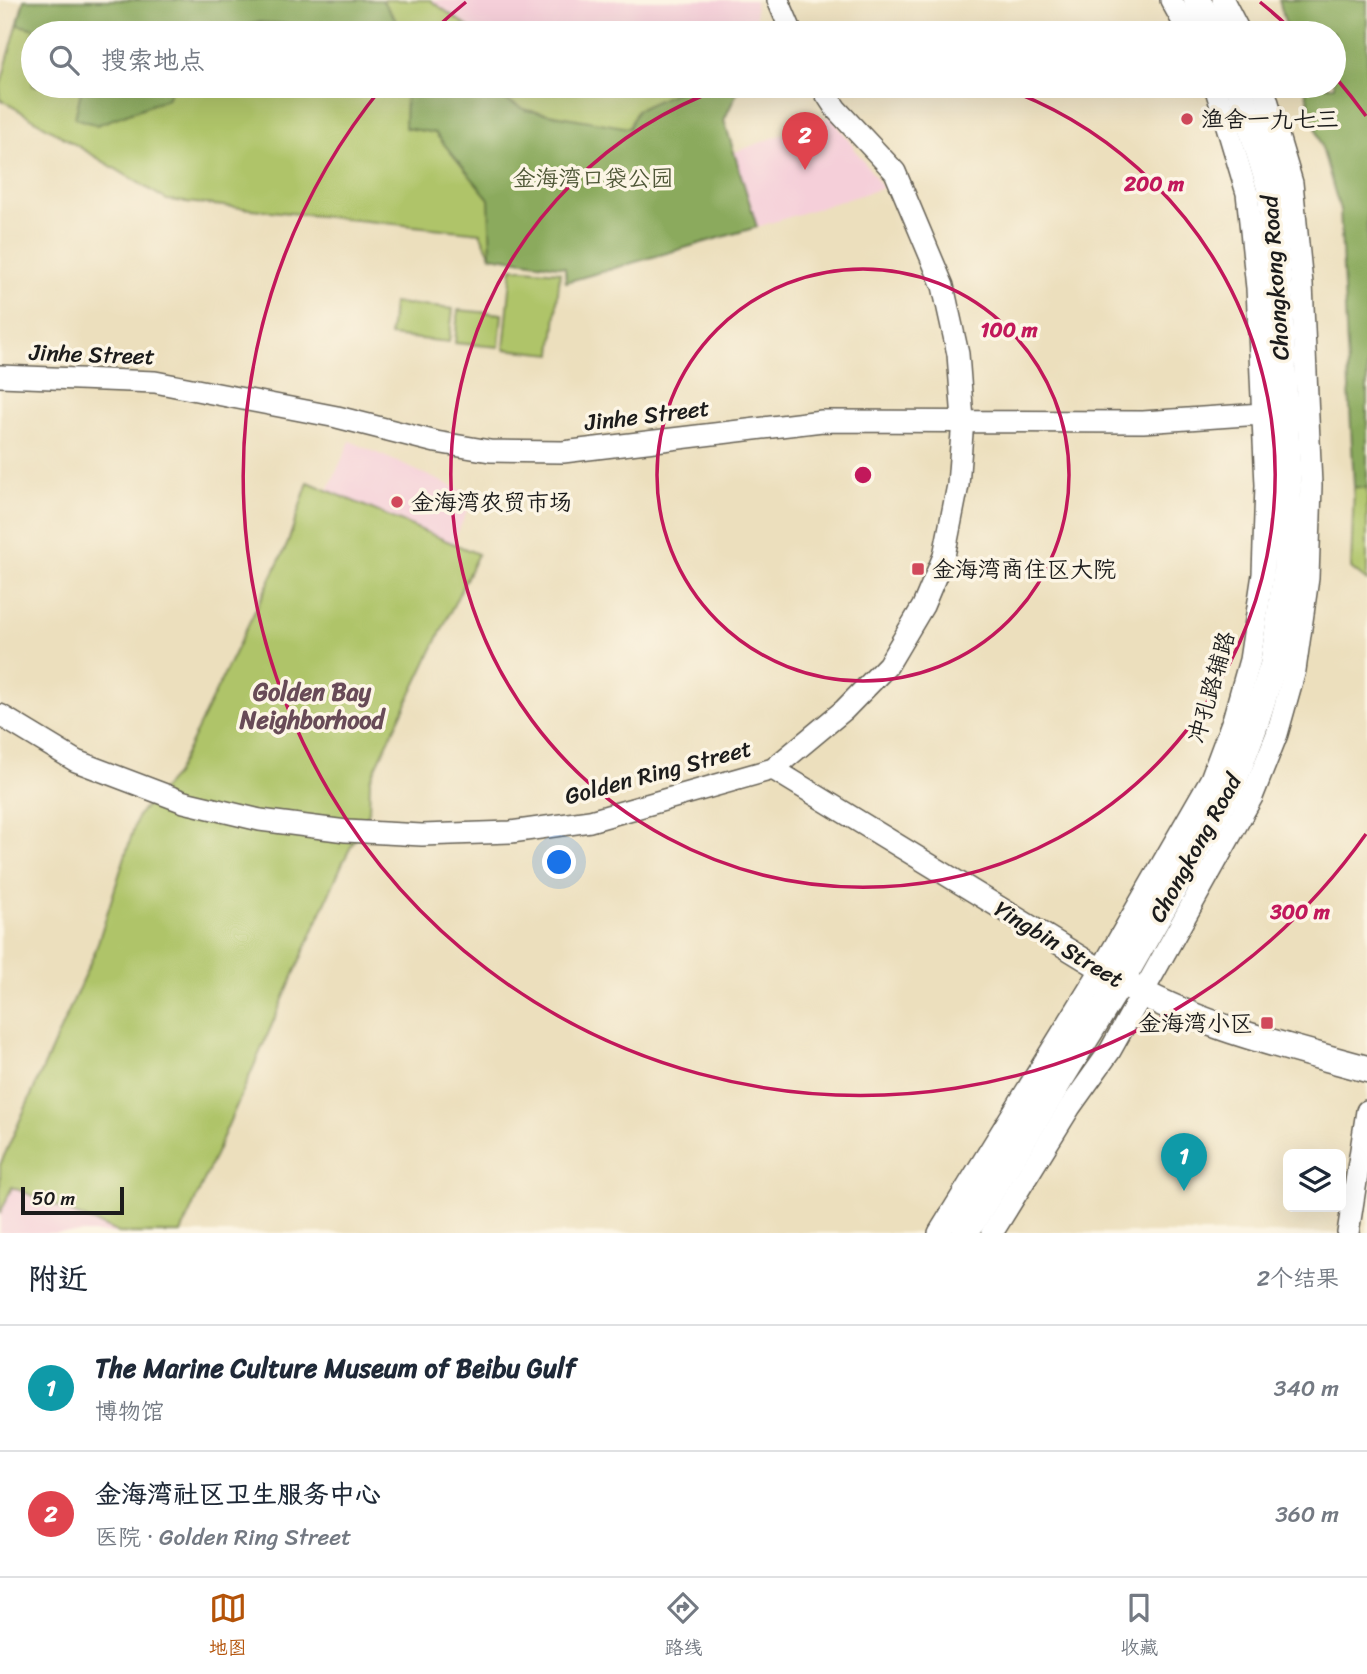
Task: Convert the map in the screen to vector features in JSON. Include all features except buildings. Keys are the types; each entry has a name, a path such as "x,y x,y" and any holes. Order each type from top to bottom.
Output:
{"main road":[{"path":"1197,0 1202,21"},
{"name":"Chongkong Road","path":"965,1233 1121,982 1205,811 1231,788 1273,665 1297,577 1283,412 1279,286 1265,253 1270,188 1243,98"},
{"name":"Yingbin Street","path":"1121,982 1252,1037 1367,1069"}],"street":[{"path":"778,0 787,21"},
{"path":"1171,0 1193,21"},
{"path":"1223,0 1234,21"},
{"name":"Golden Ring Street","path":"0,715 76,761 184,802 260,820 346,831 422,835 486,833 577,823 773,769 844,710 888,664 923,606 944,556 958,485 963,420 958,354 943,286 895,172 829,98"},
{"path":"1219,98 1265,253"},
{"name":"冲孔路辅路","path":"1205,811 1211,779 1233,720 1250,660 1263,574 1266,485 1283,412 1302,284 1292,183 1267,98"},
{"name":"Jinhe Street","path":"0,376 155,382 337,417 436,442 490,451 563,452 822,421 1143,422 1283,412"},
{"path":"939,1233 1252,797 1277,734 1295,670 1297,577"},
{"name":"Yingbin Street","path":"773,769 1121,982"},
{"path":"992,1233 1070,1107 1110,1051 1121,982"},
{"path":"1348,1233 1367,1111"}],"shaded area":[{"path":"430,0 755,0 756,21 460,21"},
{"path":"831,116 883,188 757,227 735,152"},
{"name":"金海湾农贸市场","path":"350,441 474,496 444,563 320,508"},
{"path":"12,1187 119,1233 0,1233 0,1214"}],"green space":[{"name":"金海湾口袋公园","path":"24,0 430,0 460,21 21,21 21,98 734,98 724,120 757,227 566,282 565,267 491,256 480,233 167,200 0,99 0,87"},
{"path":"24,0 382,0 397,21 21,21 21,26 18,25"},
{"path":"1279,0 1367,0 1367,488 1354,487 1340,210 1307,98 1346,98 1346,21 1285,21"},
{"path":"79,98 167,98 97,125 75,118"},
{"path":"406,98 502,98 526,110 629,128 637,110 663,98 734,98 724,120 757,227 566,282 565,267 491,256 489,199 435,133 405,128"},
{"path":"512,268 560,272 552,354 504,349"},
{"path":"393,303 453,309 449,342 390,336"},
{"path":"458,310 502,314 499,347 455,343"},
{"path":"308,482 478,554 370,780 369,812 343,862 181,1233 119,1233 12,1187 0,1214 0,1165 95,952 138,815 175,775 287,545"},
{"path":"1354,487 1367,487 1367,581 1351,568"}],"place":[{"name":"渔舍一九七三","path":"1187,119"},
{"name":"金海湾社区卫生服务中心","path":"805,170"},
{"name":"金海湾农贸市场","path":"397,502"},
{"name":"金海湾商住区大院","path":"918,569"},
{"name":"金海湾小区","path":"1267,1023"},
{"name":"The Marine Culture Museum of Beibu Gulf","path":"1184,1191"}],"district":[{"name":"Golden Bay Neighborhood","path":"312,706"}]}
